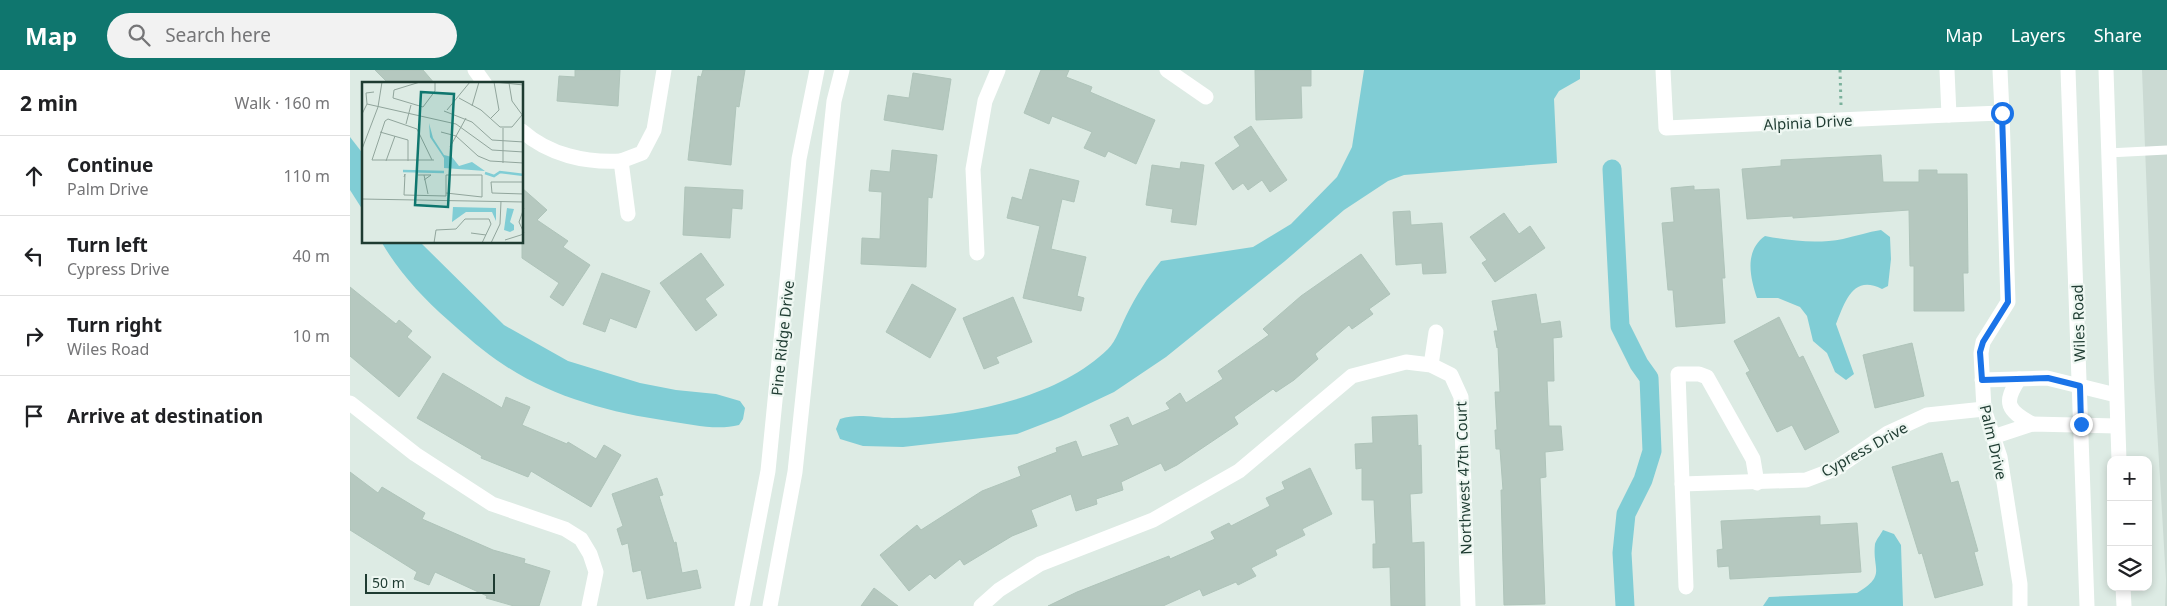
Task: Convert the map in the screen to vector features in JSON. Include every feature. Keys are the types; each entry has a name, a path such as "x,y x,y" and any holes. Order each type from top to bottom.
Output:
{"street":[{"path":"475,70 483,82"},
{"path":"524,133 536,143 565,155 596,162 621,161 642,153 654,130 664,70"},
{"name":"Pine Ridge Drive","path":"742,606 768,471 799,159 817,70"},
{"name":"Pine Ridge Drive","path":"770,606 795,472 834,101 842,70"},
{"path":"978,253 973,169 985,102 998,70"},
{"path":"1167,70 1206,97"},
{"name":"Alpinia Drive","path":"1663,70 1666,128 1949,115"},
{"path":"1948,70 1949,115 2002,113"},
{"name":"Palm Drive","path":"2000,70 2008,302 1983,342 1980,352 1984,409 2000,457 2020,584 2020,606"},
{"name":"Wiles Road","path":"2068,70 2087,606"},
{"path":"2106,70 2119,456"},
{"path":"621,161 628,214"},
{"path":"981,606 1000,590 1040,564 1153,520 1239,471 1352,376 1406,362 1431,365 1436,332"},
{"name":"Northwest 47th Court","path":"1431,365 1451,375 1461,397 1468,606"},
{"path":"1686,587 1678,374 1699,374 1707,377 1753,459 1757,483"},
{"path":"1982,380 2048,378 2116,395"},
{"path":"2019,379 2009,394 2009,403 2013,412 2032,424"},
{"path":"350,403 414,454 492,504 565,529 581,539 590,554 596,572 589,606"},
{"name":"Cypress Drive","path":"1682,484 1806,480 1835,469 1888,433 1927,415 1984,409"},
{"path":"1993,437 2032,424 2117,426"},
{"path":"2123,591 2124,606"}],"lane":[{"path":"2108,153 2167,150"}],"path":[{"path":"1840,70 1842,120"}],"shaded area":[{"path":"2142,70 2167,70 2167,606 2165,606 2166,580 2154,377"}],"water":[{"path":"1364,70 1580,70 1580,79 1559,91 1554,99 1557,163 1404,175 1388,181 1344,210 1285,261 1166,357 1114,392 1061,417 1017,434 903,447 863,446 840,439 836,429 840,419 847,417 919,417 978,409 1036,393 1063,381 1087,366 1111,346 1138,294 1161,261 1253,247 1291,224 1337,177 1352,147"},
{"path":"350,137 362,152 362,209 350,190"},
{"path":"1881,230 1890,237 1891,259 1888,286 1882,289 1872,285 1863,285 1857,288 1851,293 1836,324 1854,374 1846,380 1835,372 1827,353 1813,341 1807,316 1800,307 1778,298 1757,298 1752,282 1751,257 1758,242 1765,236 1814,242 1843,239"},
{"path":"383,244 422,244 504,325 568,361 640,383 676,390 716,394 740,401 745,408 743,419 739,425 730,427 704,426 647,418 604,408 562,395 522,376 475,344 429,302 396,264"},
{"path":"1883,530 1894,534 1901,545 1903,606 1763,606 1769,597 1857,593 1866,587 1875,576 1875,544"}],"building":[{"path":"375,70 423,70 433,82 387,82"},
{"path":"575,70 620,70 618,106 557,101 559,76 575,77"},
{"path":"703,70 745,70 739,107 736,106 731,165 688,160 698,76 701,77"},
{"path":"1041,70 1069,70 1066,77 1092,87 1090,92 1155,120 1136,164 1108,151 1105,157 1084,148 1092,132 1052,116 1049,124 1024,113"},
{"path":"1255,70 1311,70 1311,86 1301,86 1302,118 1256,120"},
{"path":"913,73 951,79 943,130 884,120 888,95 909,98"},
{"path":"1251,126 1287,180 1270,192 1262,180 1248,190 1243,183 1233,190 1215,163 1240,146 1234,137"},
{"path":"892,150 937,155 932,198 928,197 926,267 861,264 862,238 880,239 882,192 869,191 871,170 890,172"},
{"path":"1881,155 1883,182 1919,182 1919,170 1937,170 1937,174 1967,174 1968,273 1963,273 1964,311 1914,311 1914,266 1910,266 1909,210 1793,218 1793,216 1747,219 1742,169 1781,166 1781,160"},
{"path":"1181,162 1204,165 1196,225 1171,222 1173,209 1146,205 1152,165 1180,169"},
{"path":"1030,169 1079,181 1074,202 1062,199 1051,249 1086,257 1077,296 1084,298 1081,311 1023,298 1040,226 1007,218 1012,197 1022,200"},
{"path":"1694,186 1694,190 1719,189 1725,278 1722,278 1725,323 1676,327 1673,290 1668,290 1662,223 1674,222 1671,188"},
{"path":"685,187 743,190 742,209 732,208 730,238 683,235"},
{"path":"524,190 547,210 537,220 568,241 563,247 590,265 563,306 550,297 559,283 522,258 522,244 524,244"},
{"path":"1410,211 1411,225 1442,223 1446,273 1423,274 1422,263 1396,265 1393,212"},
{"path":"1504,213 1519,234 1530,226 1545,248 1495,282 1482,263 1487,260 1470,237"},
{"path":"701,253 724,285 705,299 717,315 696,331 660,283"},
{"path":"1361,254 1390,294 1369,309 1373,314 1352,329 1349,325 1315,354 1318,359 1294,380 1276,392 1273,389 1234,417 1238,424 1177,465 1165,471 1161,463 1121,482 1123,490 1096,499 1097,504 1076,511 1071,494 1031,510 1037,526 1012,536 964,565 960,559 935,579 930,574 909,591 880,555 917,525 921,530 982,491 1021,476 1018,467 1057,452 1056,448 1076,441 1082,457 1119,445 1110,425 1128,417 1132,426 1170,409 1166,403 1180,393 1186,403 1223,379 1218,371 1269,335 1263,329 1301,296"},
{"path":"602,273 650,291 636,328 610,318 605,332 583,324"},
{"path":"912,284 956,309 930,358 886,332"},
{"path":"350,287 396,324 399,320 412,331 407,337 431,357 399,397 350,356"},
{"path":"1536,294 1541,324 1560,321 1562,337 1553,338 1554,381 1547,381 1549,426 1561,426 1563,450 1545,452 1546,477 1540,478 1545,604 1504,605 1501,490 1503,490 1500,449 1496,449 1495,430 1497,430 1495,392 1500,392 1498,347 1494,331 1498,331 1492,301"},
{"path":"1013,297 1032,342 996,357 999,363 984,369 963,318"},
{"path":"1779,317 1799,358 1803,356 1839,432 1805,450 1792,425 1777,432 1746,373 1750,371 1734,341"},
{"path":"1912,343 1924,396 1875,408 1863,355"},
{"path":"443,373 502,408 506,397 530,407 522,425 567,444 568,442 596,459 604,445 621,455 591,507 531,471 528,477 481,458 482,456 417,418"},
{"path":"1417,415 1418,446 1421,445 1422,493 1410,494 1412,543 1424,542 1425,606 1391,606 1390,567 1373,568 1373,544 1376,544 1374,500 1362,500 1362,468 1356,469 1355,444 1373,443 1372,417"},
{"path":"1942,453 1951,483 1958,481 1978,551 1974,552 1983,585 1935,598 1922,553 1919,554 1892,467"},
{"path":"1310,468 1332,514 1302,529 1305,535 1275,550 1277,555 1251,568 1256,576 1238,585 1236,582 1203,596 1200,589 1163,606 1048,606 1077,592 1169,556 1170,559 1215,539 1211,532 1229,523 1231,526 1270,506 1266,498 1285,489 1282,482"},
{"path":"350,472 378,493 382,487 425,513 422,519 493,550 525,559 524,563 550,571 539,606 514,606 486,598 487,596 435,572 429,585 414,579 417,572 350,530"},
{"path":"657,478 663,495 659,496 674,543 676,542 682,573 697,570 701,588 647,599 641,570 633,572 628,543 622,545 617,529 623,526 612,494"},
{"path":"1820,516 1820,525 1857,523 1861,572 1730,579 1729,566 1718,567 1717,550 1723,549 1721,521"},
{"path":"874,588 898,606 861,606"}],"waterway":[{"path":"1612,169 1620,326 1639,364 1649,378 1652,451 1643,480 1626,514 1622,553 1625,606"}],"route":[{"path":"2002,113 2008,302 2000,318 1983,342 1980,352 1982,380 2048,378 2080,386 2081,424"}]}
